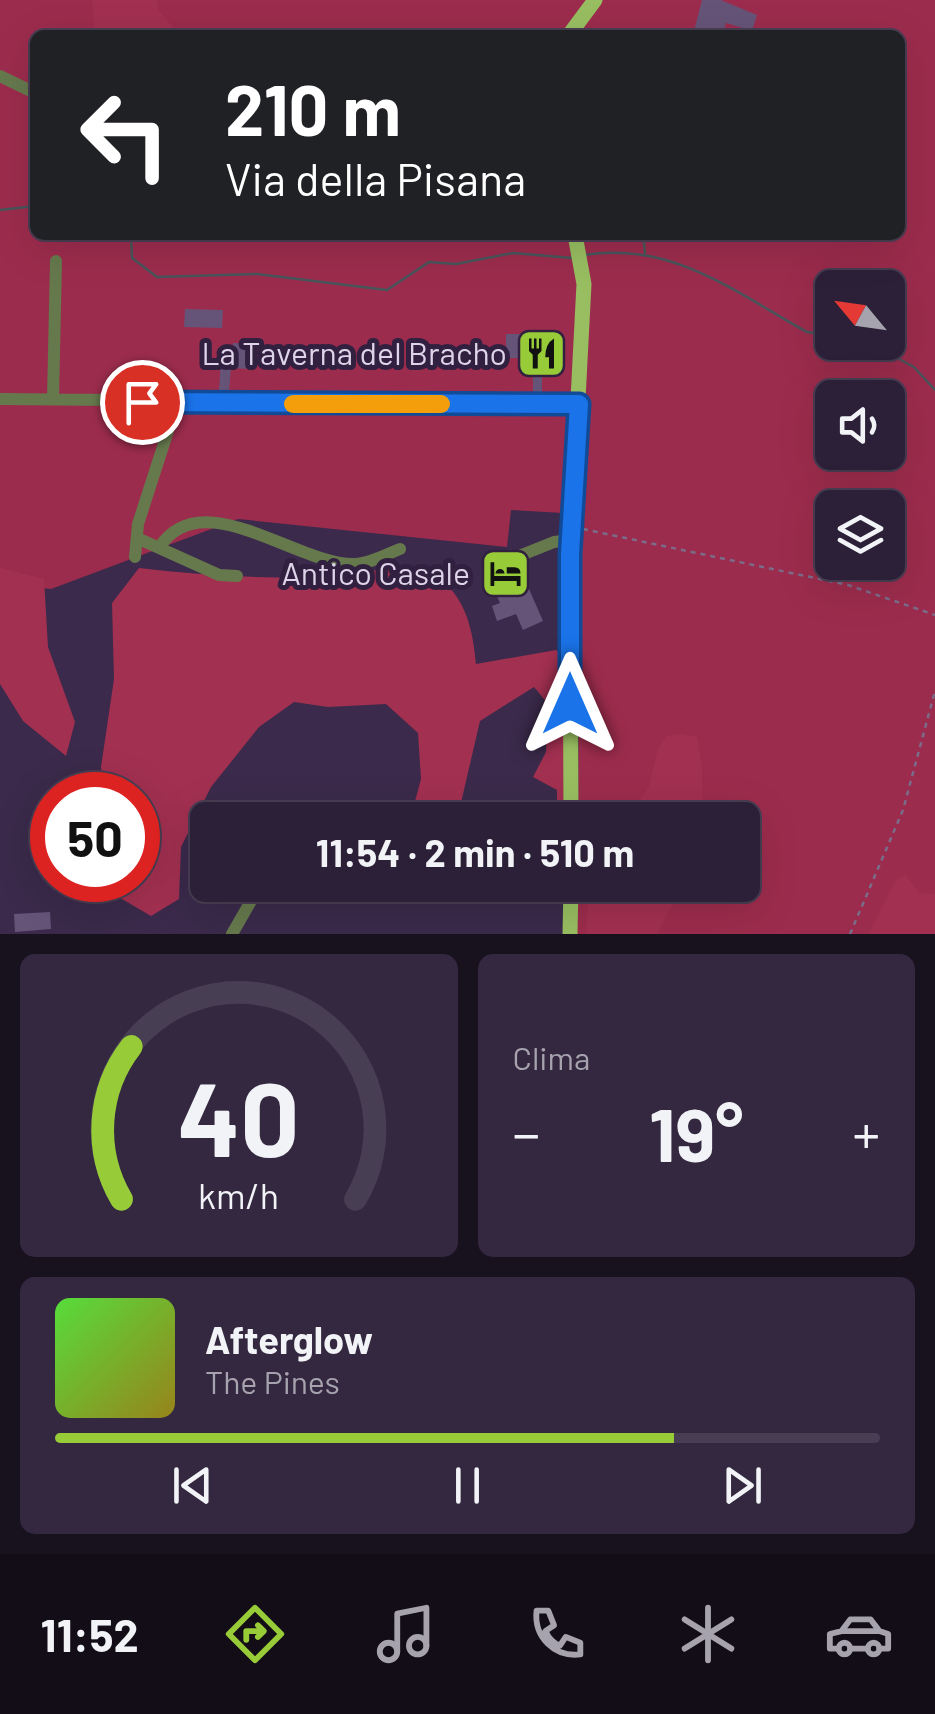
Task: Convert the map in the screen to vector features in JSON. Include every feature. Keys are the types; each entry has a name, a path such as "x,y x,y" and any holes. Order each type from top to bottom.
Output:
{"main road":[{"path":"573,30 595,0"},
{"path":"571,802 571,533 583,273 576,240"},
{"path":"570,934 571,902"}],"street":[{"path":"0,76 30,91"},
{"path":"53,400 56,261"},
{"path":"0,398 177,404 579,404"},
{"path":"135,557 137,538 177,404"},
{"path":"158,548 177,528 205,521 355,564 400,550"},
{"path":"519,556 571,533"},
{"path":"137,538 219,575 237,576"},
{"path":"232,934 250,902"}],"path":[{"path":"571,533 848,585 935,615"},
{"path":"850,934 903,810 935,691"}],"shaded area":[{"path":"0,0 935,0 935,934 575,934 576,902 760,902 760,802 578,802 580,514 511,510 507,547 238,519 51,589 0,584"},
{"path":"92,0 157,0 159,11 176,30 95,30"},
{"path":"404,565 437,577 449,587 471,629 476,664 556,650 564,657 567,802 557,802 557,790 533,777 546,752 548,704 534,687 480,721 461,802 415,802 421,779 418,733 386,704 328,707 294,702 259,727 204,802 190,802 190,829 181,847 179,899 151,916 127,902 160,902 160,772 102,772 114,679 112,603 139,568 272,577"},
{"path":"0,568 44,579 48,647 75,722 66,756 23,721 0,684"},
{"path":"667,736 697,737 702,802 639,802 649,786 658,749"},
{"path":"905,875 920,893 935,894 935,934 869,934 896,880"},
{"path":"588,902 674,902 657,934 586,934"}],"building":[{"path":"702,0 721,0 757,15 752,30 726,23 724,30 694,30"},
{"path":"185,309 223,310 222,328 184,327"},
{"path":"506,334 547,334 547,361 564,361 564,372 548,371 548,377 542,377 542,394 533,394 533,373 525,373 525,358 506,358"},
{"path":"233,343 252,344 250,369 231,368 229,391 219,391 221,360 232,361"},
{"path":"511,549 510,561 519,566 543,621 523,630 516,614 497,621 492,606 500,603 482,562"},
{"path":"50,912 51,929 15,932 14,914"}],"waterway":[{"path":"0,210 30,207"},
{"path":"131,240 132,258 157,277 257,274 387,290 429,262 456,264 513,253 572,258"},
{"path":"644,240 645,253"},
{"path":"584,255 646,255 674,262 815,333"},
{"path":"901,360 914,367 935,390"}],"slow traffic":[{"path":"293,404 441,404"}],"place":[{"name":"La Taverna del Bracho","path":"542,354"},
{"name":"Antico Casale","path":"505,574"}],"route":[{"path":"142,402 579,404 570,554 570,704"}]}
